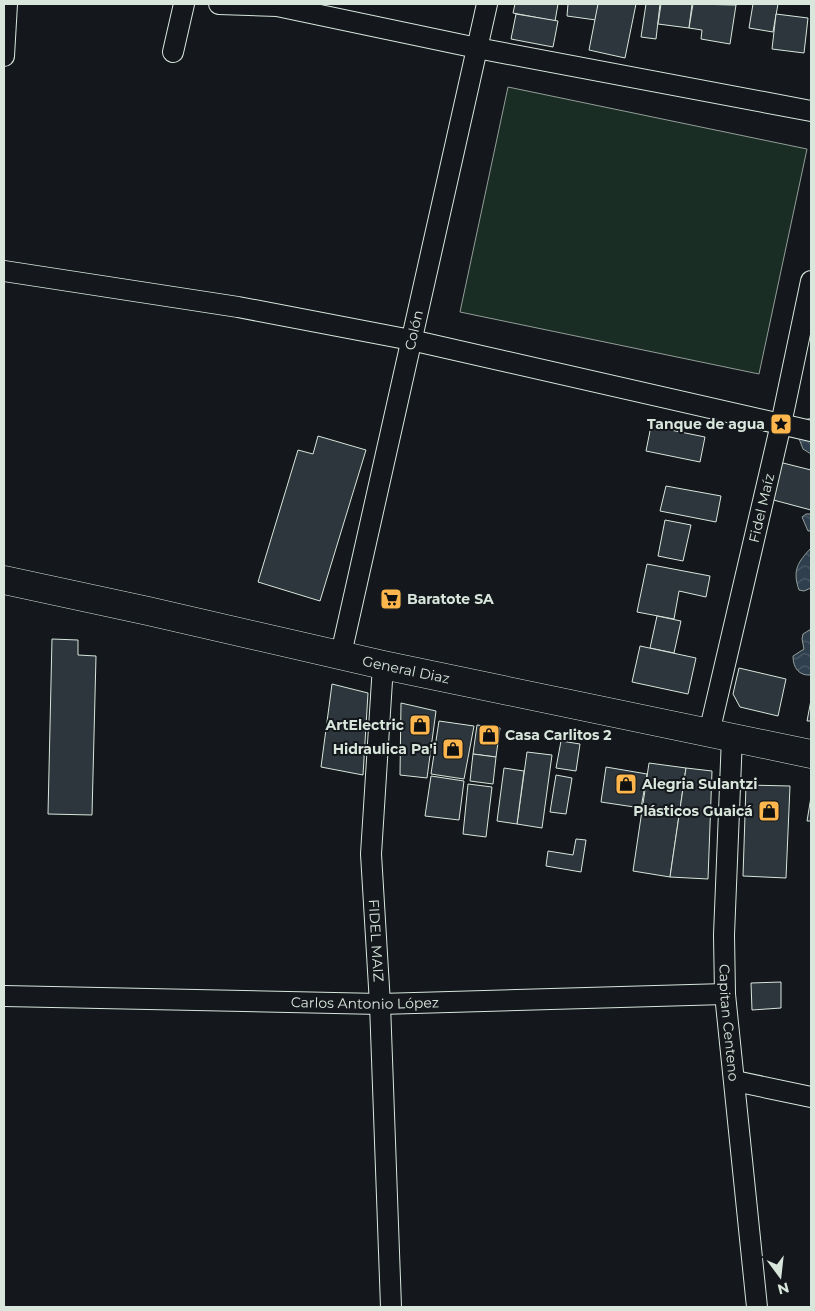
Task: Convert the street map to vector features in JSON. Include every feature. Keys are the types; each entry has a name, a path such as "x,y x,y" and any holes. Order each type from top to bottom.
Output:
{"main road":[{"name":"General Diaz","path":"4,580 139,608 383,665 811,754"}],"street":[{"path":"4,56 7,4"},
{"path":"173,52 184,4"},
{"path":"219,4 277,6 477,48 811,111"},
{"name":"Colón","path":"340,654 487,4"},
{"path":"4,271 238,307 411,340 811,431"},
{"name":"Fidel Maíz","path":"720,735 811,281"},
{"name":"FIDEL MAIZ","path":"383,665 371,854 380,1004 391,1307"},
{"name":"Capitan Centeno","path":"720,735 726,994 757,1307"},
{"name":"Carlos Antonio López","path":"4,996 380,1004 726,994"},
{"path":"735,1081 811,1097"}],"green space":[{"path":"508,87 807,149 759,374 460,312"}],"water":[{"path":"811,418 811,454 803,449 798,436 804,420"},
{"path":"806,514 811,514 811,531 808,531 802,517"},
{"path":"811,548 811,588 804,591 799,590 796,572 800,562"},
{"path":"811,629 811,675 807,675 800,673 796,668 793,656 804,649 803,634"}],"building":[{"path":"515,4 558,4 555,21 513,13"},
{"path":"568,4 599,4 596,20 567,16"},
{"path":"598,4 636,4 625,58 589,50"},
{"path":"646,4 660,4 656,39 641,37"},
{"path":"661,4 692,4 689,28 658,24"},
{"path":"693,4 736,5 730,44 701,39 702,30 689,28"},
{"path":"753,4 778,4 773,32 749,28"},
{"path":"516,14 558,21 553,47 511,39"},
{"path":"776,14 808,18 804,53 772,49"},
{"path":"651,426 705,437 700,462 646,451"},
{"path":"318,436 366,450 320,601 258,582 298,450 313,454"},
{"path":"775,461 811,470 811,510 766,498"},
{"path":"666,486 721,496 716,522 660,511"},
{"path":"665,520 691,525 683,561 658,556"},
{"path":"647,564 710,576 706,597 679,591 674,619 637,612"},
{"path":"657,616 681,621 674,653 650,648"},
{"path":"52,639 78,640 78,655 96,656 92,815 48,814"},
{"path":"640,646 696,658 688,694 632,682"},
{"path":"739,668 786,679 778,716 740,707 733,694"},
{"path":"332,684 368,693 363,775 321,767"},
{"path":"811,700 811,721 807,721"},
{"path":"401,703 436,711 427,778 400,775"},
{"path":"439,721 474,726 464,779 431,774"},
{"path":"477,725 500,728 496,757 473,754"},
{"path":"561,741 580,744 576,771 556,768"},
{"path":"527,752 552,755 542,828 517,824"},
{"path":"473,754 496,757 493,784 470,781"},
{"path":"649,763 686,768 670,877 633,871"},
{"path":"606,767 647,774 641,808 601,802"},
{"path":"504,768 524,771 517,824 497,821"},
{"path":"686,768 712,771 708,879 670,877"},
{"path":"556,775 572,778 566,814 550,812"},
{"path":"431,776 464,781 459,820 425,816"},
{"path":"468,784 492,787 486,837 463,834"},
{"path":"746,785 790,786 786,878 743,876"},
{"path":"811,797 811,821 807,821"},
{"path":"576,839 586,840 581,872 546,866 548,851 573,855"},
{"path":"781,982 781,1008 752,1010 751,983"}],"place":[{"name":"Tanque de agua","path":"781,424"},
{"name":"Baratote SA","path":"391,599"},
{"name":"ArtElectric","path":"420,725"},
{"name":"Casa Carlitos 2","path":"489,735"},
{"name":"Hidraulica Pa'i","path":"453,749"},
{"name":"Alegria Sulantzi","path":"626,784"},
{"name":"Plásticos Guaicá","path":"769,811"}]}
